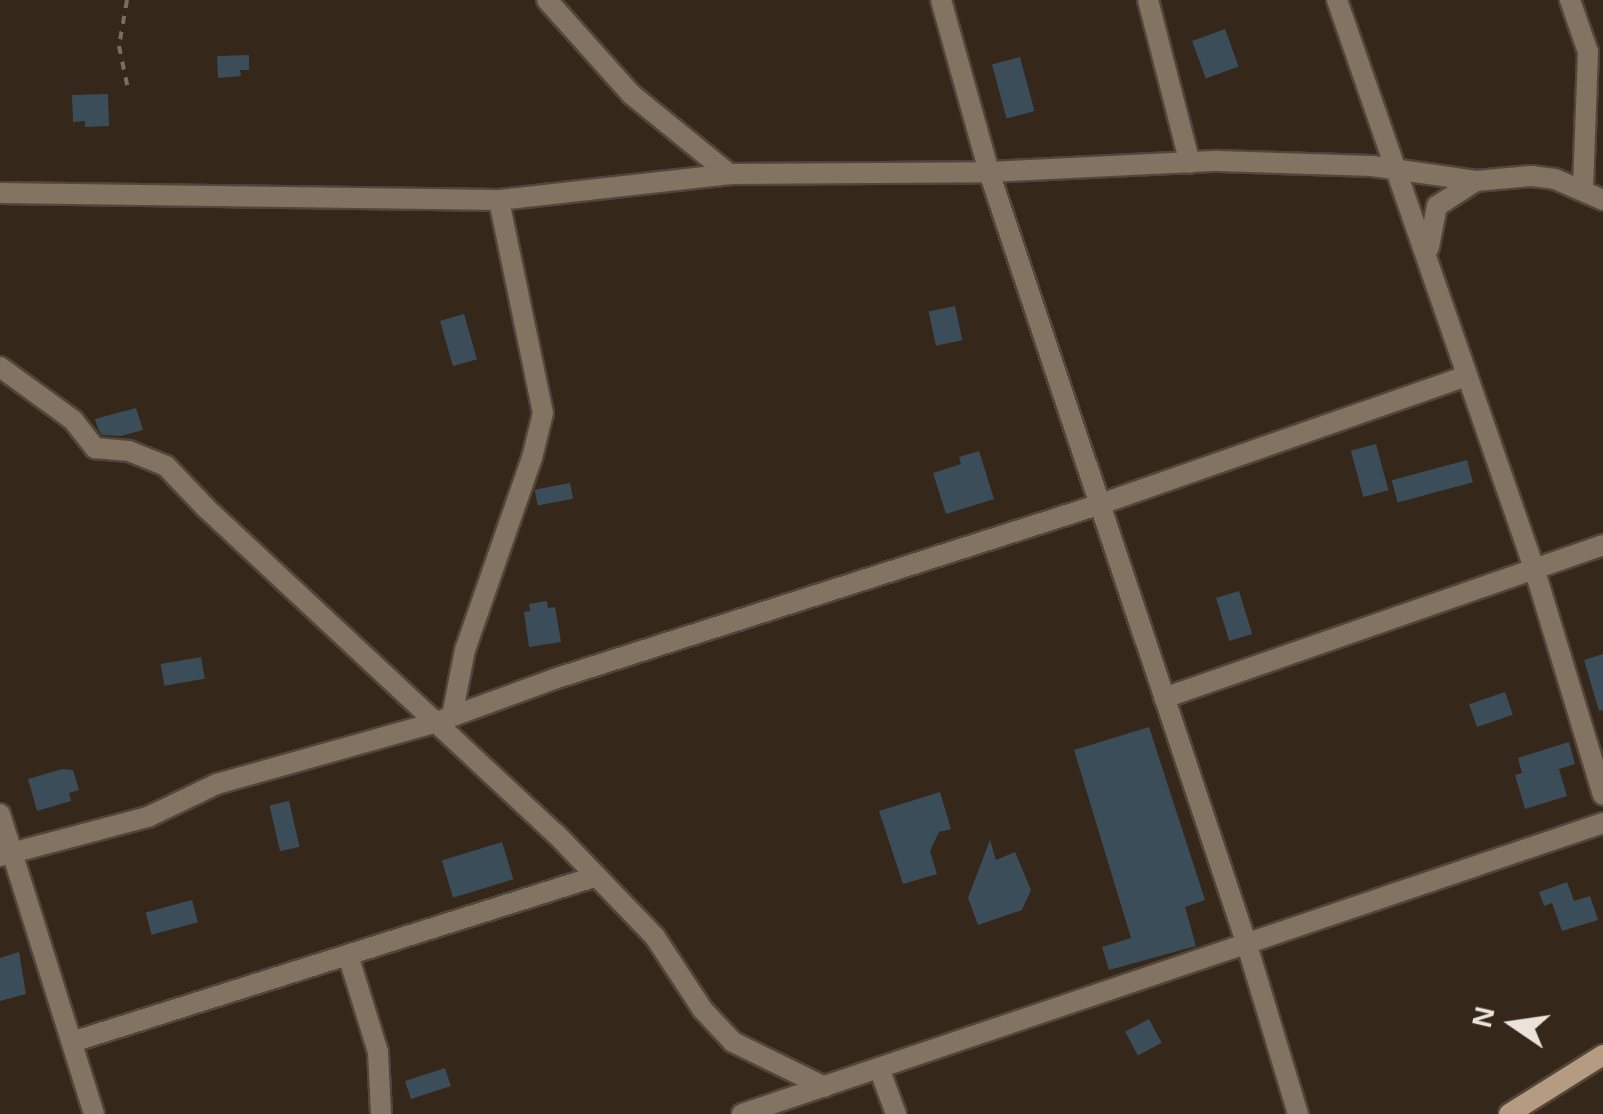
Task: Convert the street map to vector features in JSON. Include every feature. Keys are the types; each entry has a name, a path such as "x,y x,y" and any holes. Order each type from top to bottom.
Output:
{"main road":[{"path":"1509,1114 1603,1056"}],"street":[{"path":"546,0 630,94 729,174"},
{"path":"941,0 989,172 1247,946 1298,1114"},
{"path":"1148,0 1190,163"},
{"path":"1337,0 1430,256 1534,568 1603,795"},
{"path":"0,193 499,200 729,174 989,172 1190,163 1396,169 1476,181 1532,176 1555,179 1593,196 1588,52 1570,0"},
{"path":"1430,256 1430,228 1438,206 1476,181"},
{"path":"443,720 532,458 543,413 499,200"},
{"path":"0,367 72,420 96,448 129,451 166,466 206,508 443,720 556,834 655,937 702,1010 733,1042 824,1087"},
{"path":"7,856 148,817 217,784 443,720 554,679 1098,505 1467,376"},
{"path":"1164,698 1603,544"},
{"path":"0,814 7,856 94,1114"},
{"path":"742,1114 1603,823"},
{"path":"72,1042 594,877"},
{"path":"348,955 378,1052 381,1114"},
{"path":"879,1068 896,1114"}],"path":[{"path":"127,0 119,46 128,89"}],"building":[{"path":"1225,29 1239,67 1206,79 1192,41"},
{"path":"249,55 249,70 240,70 241,76 218,78 217,56"},
{"path":"1020,57 1034,111 1006,119 992,65"},
{"path":"108,94 109,126 85,127 85,121 73,122 72,95"},
{"path":"955,306 962,340 936,346 929,312"},
{"path":"464,314 477,359 453,366 440,321"},
{"path":"136,408 143,430 121,436 102,435 98,429 95,419"},
{"path":"1376,444 1388,490 1363,497 1351,451"},
{"path":"979,451 994,499 946,514 933,473 961,464 959,457"},
{"path":"1467,460 1473,482 1398,502 1392,480"},
{"path":"570,483 573,499 538,506 535,490"},
{"path":"1239,591 1252,634 1229,641 1216,598"},
{"path":"547,601 548,608 555,607 561,642 529,647 524,612 530,611 529,604"},
{"path":"1603,654 1603,710 1599,711 1584,660"},
{"path":"201,657 205,679 164,686 161,664"},
{"path":"1505,692 1513,715 1477,727 1469,704"},
{"path":"1149,727 1205,900 1185,907 1196,946 1109,970 1102,947 1131,938 1074,750"},
{"path":"1569,742 1575,764 1559,769 1567,796 1525,809 1515,775 1522,773 1518,758"},
{"path":"62,769 73,770 79,790 69,793 71,801 37,811 28,779"},
{"path":"940,792 951,829 939,832 930,851 937,874 903,884 879,811"},
{"path":"289,801 300,847 280,851 270,805"},
{"path":"990,840 996,860 1015,852 1031,890 1022,910 978,925 968,898"},
{"path":"502,842 513,879 453,898 442,860"},
{"path":"1567,882 1574,901 1590,896 1598,920 1562,931 1552,903 1544,906 1539,892"},
{"path":"192,900 198,922 152,935 146,912"},
{"path":"19,952 26,994 0,1001 0,958"},
{"path":"1149,1019 1162,1043 1138,1056 1125,1032"},
{"path":"445,1068 451,1086 411,1099 405,1081"}]}
